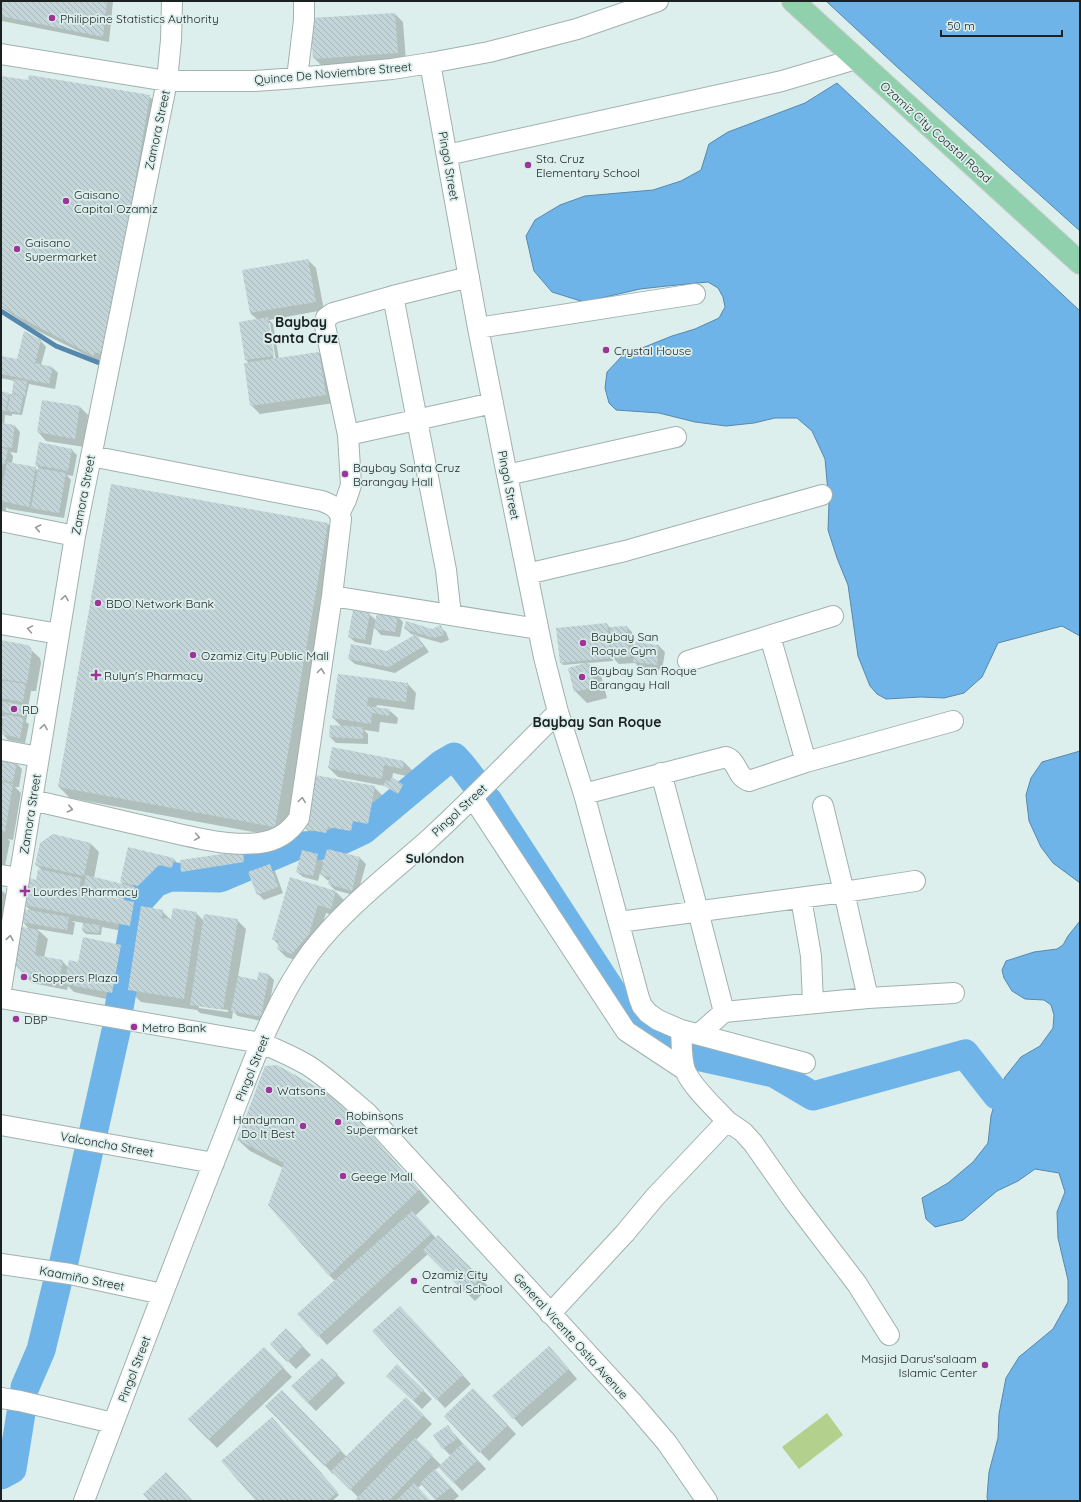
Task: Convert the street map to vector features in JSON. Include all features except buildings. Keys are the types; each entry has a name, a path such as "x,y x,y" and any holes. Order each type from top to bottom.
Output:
{"main road":[{"name":"Ozamiz City Coastal Road","path":"793,1 1080,263"}],"street":[{"name":"Zamora Street","path":"1,990 10,876 32,800 75,536 167,81 171,40 172,1"},
{"path":"297,78 304,20 304,1"},
{"name":"Quince De Noviembre Street","path":"1,54 167,81 248,81 297,78 430,63 489,52 542,39 613,18 658,1"},
{"path":"447,155 782,81 856,58"},
{"name":"Pingol Street","path":"84,1501 162,1294 261,1043 282,996 317,945 362,897 473,798 558,712 538,629 506,475 430,63"},
{"path":"340,512 351,485 348,435 325,326 326,318 333,313 469,277"},
{"path":"478,328 695,294"},
{"path":"393,296 446,570 451,615"},
{"path":"348,435 493,403"},
{"path":"506,475 676,437"},
{"path":"32,800 189,836 231,843 259,843 277,838 294,825 299,818 332,596 342,519 340,512 331,505 322,501 91,456"},
{"path":"527,574 625,551 822,495"},
{"path":"1,521 75,536"},
{"path":"332,596 538,629"},
{"path":"688,661 833,616"},
{"path":"1,624 59,634"},
{"path":"770,636 806,762"},
{"path":"558,712 584,794 642,1006 648,1013 658,1020 690,1032 805,1063"},
{"path":"584,794 726,757 731,760 743,780 749,781 806,762 953,721"},
{"path":"1,750 39,757"},
{"path":"660,773 724,1012"},
{"path":"473,798 626,1032 685,1070"},
{"path":"823,806 868,998"},
{"path":"619,922 915,881"},
{"path":"801,898 811,956 813,1003"},
{"path":"690,1032 724,1012 868,998 954,993"},
{"name":"General Vicente Ostia Avenue","path":"1,998 261,1043 286,1054 309,1067 335,1085 367,1113 667,1443 707,1501"},
{"path":"690,1032 685,1070 690,1081 753,1143 793,1200 857,1284 889,1335"},
{"path":"550,1314 655,1197 728,1120"},
{"name":"Valconcha Street","path":"1,1125 214,1163"},
{"name":"Kaamiño Street","path":"1,1264 70,1274 162,1294"},
{"path":"1,1398 20,1401 113,1423"}],"green space":[{"path":"827,1413 843,1435 799,1469 782,1447"}],"water":[{"path":"826,1 1080,1 1080,231 896,66"},
{"path":"837,83 1080,311 1080,636 1062,626 998,643 982,677 964,693 944,698 921,697 886,699 877,694 870,686 858,656 848,585 828,530 829,503 825,459 812,431 797,418 775,418 754,423 726,426 695,422 659,413 616,410 609,403 605,388 607,372 622,356 672,336 695,329 719,318 725,307 723,297 718,288 708,282 667,286 640,289 584,302 552,292 534,271 526,236 535,220 560,205 585,196 653,190 681,181 701,170 709,144 728,132 805,103"},
{"path":"1080,751 1080,883 1053,863 1041,847 1029,821 1026,795 1031,778 1042,762"},
{"path":"1080,921 1080,1501 988,1501 989,1472 998,1438 999,1414 1006,1378 1019,1357 1053,1329 1068,1302 1068,1280 1058,1238 1057,1212 1065,1192 1059,1173 1035,1169 1018,1181 997,1191 963,1220 935,1227 926,1219 922,1198 948,1183 973,1162 988,1143 991,1116 997,1095 1005,1077 1021,1057 1040,1046 1053,1028 1054,1015 1051,1005 1044,1000 1025,999 1012,991 1004,978 1002,970 1006,961 1034,952 1057,949 1063,945"}],"waterway":[{"path":"1,311 56,346 102,364"},
{"path":"119,1008 138,902 155,883 170,877 220,878 296,846 331,845 363,830 442,764 454,757 476,784"},
{"path":"488,801 614,995 647,1034 658,1042 671,1047"},
{"path":"94,1129 116,1031"},
{"path":"692,1055 774,1073 813,1096 965,1054 997,1095"},
{"path":"63,1266 89,1150"},
{"path":"25,1387 41,1350 58,1280"},
{"path":"1,1475 12,1469 22,1407"}],"place":[{"name":"Philippine Statistics Authority","path":"52,18"},
{"name":"Sta. Cruz Elementary School","path":"528,165"},
{"name":"Gaisano Capital Ozamiz","path":"66,201"},
{"name":"Gaisano Supermarket","path":"17,249"},
{"name":"Crystal House","path":"606,350"},
{"name":"Baybay Santa Cruz Barangay Hall","path":"345,474"},
{"name":"BDO Network Bank","path":"98,603"},
{"name":"Baybay San Roque Gym","path":"583,643"},
{"name":"Ozamiz City Public Mall","path":"193,655"},
{"name":"Rulyn's Pharmacy","path":"96,675"},
{"name":"Baybay San Roque Barangay Hall","path":"582,677"},
{"name":"RD","path":"14,709"},
{"name":"Lourdes Pharmacy","path":"25,891"},
{"name":"Shoppers Plaza","path":"24,977"},
{"name":"DBP","path":"16,1019"},
{"name":"Metro Bank","path":"134,1027"},
{"name":"Watsons","path":"269,1090"},
{"name":"Robinsons Supermarket","path":"338,1122"},
{"name":"Handyman Do It Best","path":"303,1126"},
{"name":"Geege Mall","path":"343,1176"},
{"name":"Ozamiz City Central School","path":"414,1281"},
{"name":"Masjid Darus'salaam Islamic Center","path":"985,1365"}],"district":[{"name":"Baybay Santa Cruz","path":"301,330"},
{"name":"Baybay San Roque","path":"597,722"},
{"name":"Sulondon","path":"435,858"}]}
